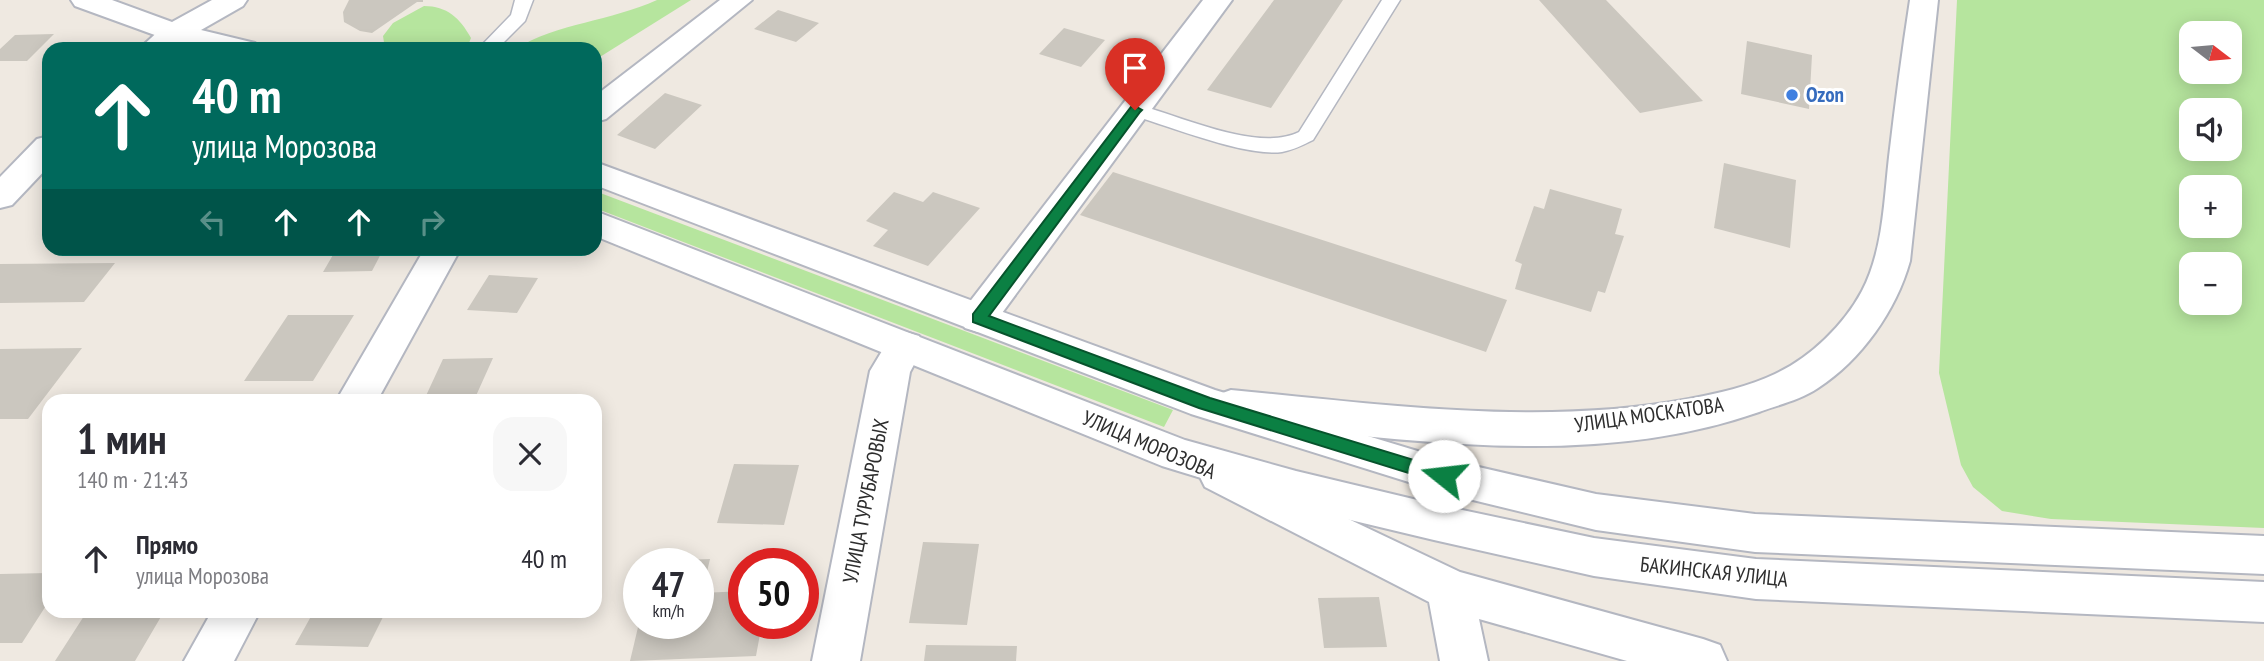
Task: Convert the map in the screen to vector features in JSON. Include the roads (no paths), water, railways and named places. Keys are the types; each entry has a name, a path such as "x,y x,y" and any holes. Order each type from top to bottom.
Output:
{"main road":[{"path":"85,0 169,42"},
{"path":"176,42 233,0"},
{"path":"602,107 738,0"},
{"path":"978,318 1218,0"},
{"name":"УЛИЦА МОСКАТОВА","path":"1205,403 1514,428 1599,426 1677,416 1729,405 1790,385 1828,360 1860,324 1888,274 1899,214 1924,0"},
{"path":"0,197 42,153"},
{"path":"602,176 1205,403"},
{"name":"УЛИЦА МОРОЗОВА","path":"602,226 1177,454 1450,590 1703,661"},
{"path":"360,394 438,256"},
{"name":"УЛИЦА ТУРУБАРОВЫХ","path":"836,661 890,371 905,346"},
{"name":"БАКИНСКАЯ УЛИЦА","path":"1205,403 1431,473 1596,512 1755,533 2264,555"},
{"name":"БАКИНСКАЯ УЛИЦА","path":"1177,454 1307,491 1594,557 1756,579 2264,602"},
{"path":"1450,590 1464,661"},
{"path":"208,661 233,618"}],"lane":[{"path":"494,42 519,17 524,0"},
{"path":"1135,110 1257,143 1278,147 1293,143 1306,136 1391,0"}],"place":[{"name":"Ozon","path":"1792,95"}]}
